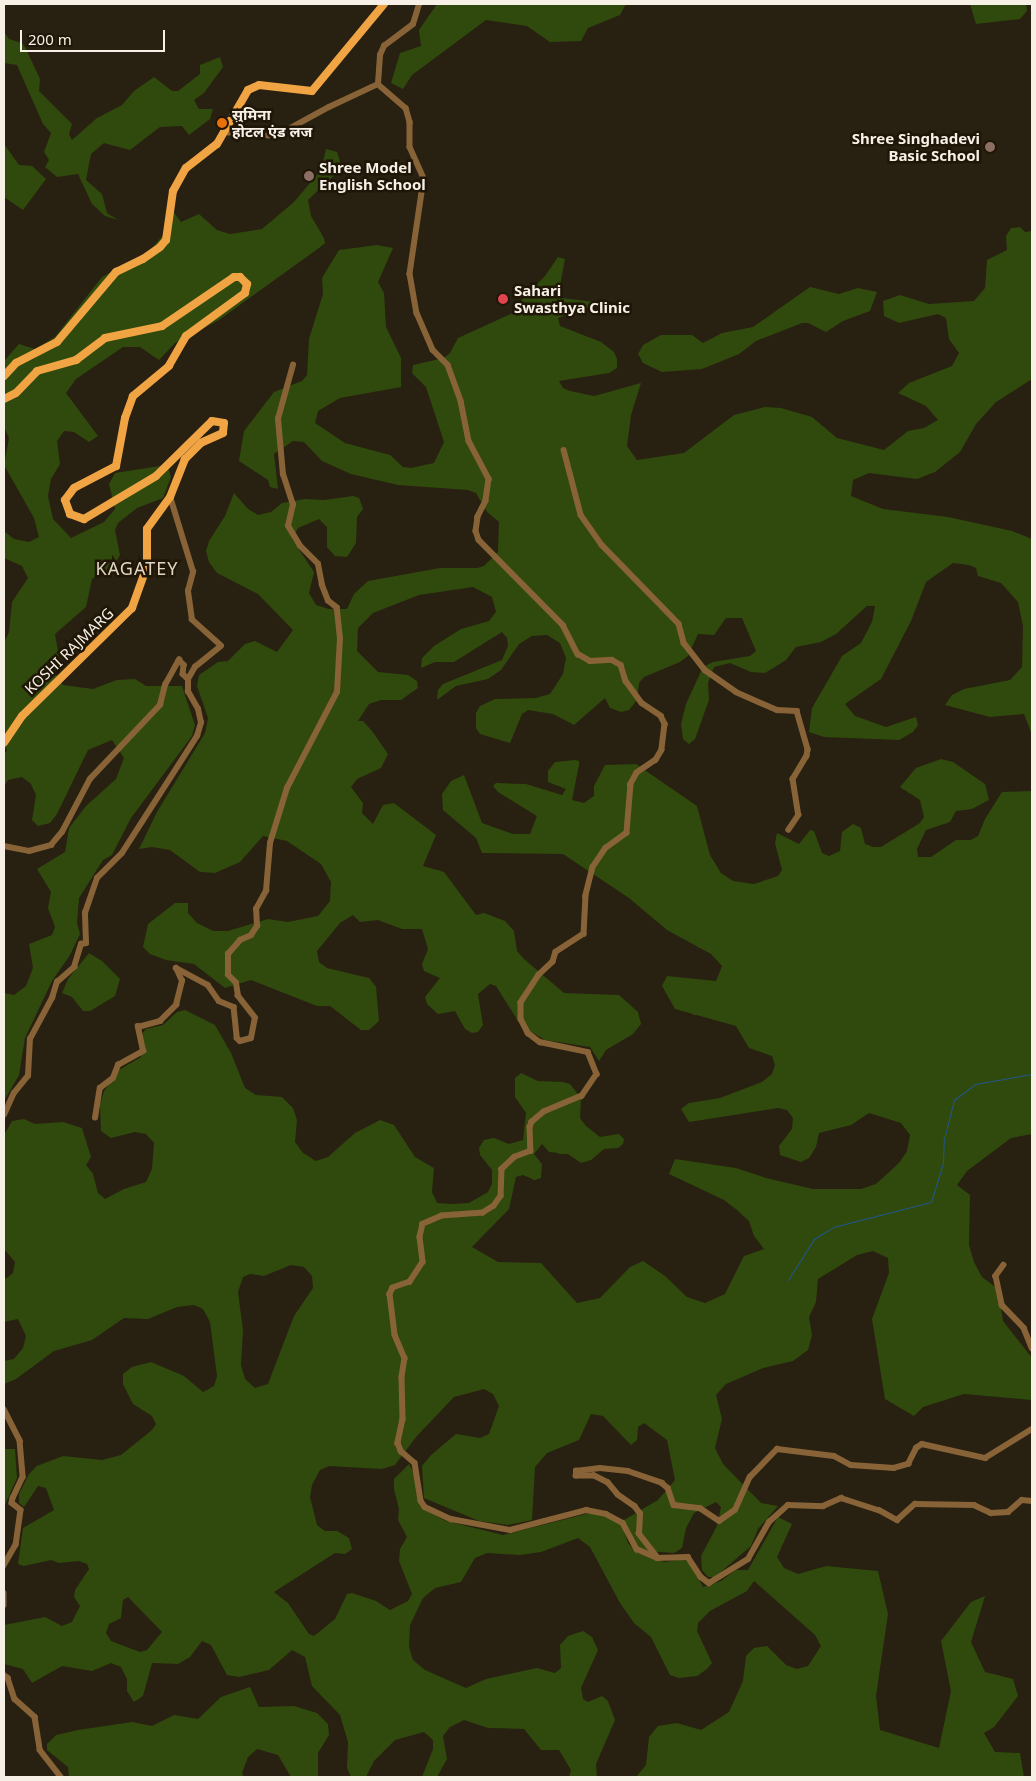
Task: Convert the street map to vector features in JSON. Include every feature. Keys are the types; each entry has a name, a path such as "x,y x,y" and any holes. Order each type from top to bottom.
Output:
{"main road":[{"path":"4,376 16,363 57,342 116,272 144,259 166,240 174,191 182,174 197,157 217,144 245,93 253,87 284,87 305,92 318,87 384,4"},
{"name":"KOSHI RAJMARG","path":"4,399 16,393 41,368 76,360 111,336 162,326 234,277 244,279 245,293 189,333 169,366 133,396 125,418 116,466 74,488 65,504 70,514 77,519 95,513 118,496 156,476 212,421 221,420 225,427 223,433 201,443 185,459 170,497 147,529 147,566 132,608 22,716 4,743"}],"street":[{"path":"378,84 380,55 384,46 413,24 419,4"},
{"path":"223,132 276,136 329,106 378,84"},
{"path":"378,84 406,108 410,122 410,147 424,179 410,274 417,313 433,350 448,365 461,401 469,441 489,479 486,501 478,516 476,531 479,540 563,625 578,654 586,660 612,660 621,665 626,681 642,703 661,716 665,724 662,750 656,760 637,773 631,784 627,833 606,848 593,867 586,896 584,934 556,952 553,962 539,975 521,1003 521,1019 528,1033 540,1042 588,1052 597,1074 582,1096 544,1112 532,1122 530,1127 531,1151 515,1157 502,1169 501,1196 494,1206 483,1213 442,1216 423,1224 420,1237 424,1262 410,1282 393,1288 390,1294 395,1335 405,1358 402,1377 403,1418 398,1443 401,1451 416,1463 421,1500 425,1507 451,1519 510,1530 569,1513 594,1510 617,1517 637,1549 657,1558 688,1557 701,1577 710,1583 748,1560 769,1522 788,1505 823,1506 841,1498 879,1510 891,1520 897,1520 914,1504 974,1505 991,1513 1008,1512 1022,1500 1032,1501"},
{"path":"95,1118 100,1088 113,1078 118,1065 142,1051 138,1027 160,1021 176,1005 182,981 176,968 202,981 219,1001 234,1008 240,1041 254,1034 255,1018 238,996 236,983 228,974 228,954 240,940 251,935 257,926 256,909 266,891 270,843 287,788 337,692 340,639 337,608 328,601 322,585 318,564 300,546 288,526 292,504 283,475 278,419 293,364"},
{"path":"564,450 581,515 602,545 679,624 684,643 705,670 736,692 777,710 792,709 798,714 800,732 808,749 807,756 793,779 799,815 789,830"},
{"path":"4,1114 14,1093 28,1076 30,1038 52,998 57,982 74,967 81,944 86,943 85,913 97,878 122,853 197,736 201,716 188,692 188,679 196,667 221,646 192,620 188,591 193,572 170,497"},
{"path":"4,846 29,851 51,845 62,832 90,780 147,714 158,708 164,685 179,660 184,666 183,674 188,679"},
{"path":"1004,1264 996,1276 1002,1304 1024,1328 1032,1348"},
{"path":"4,1408 20,1440 23,1477 12,1498 12,1503 21,1510 16,1545 4,1566"},
{"path":"657,1558 639,1534 640,1514 635,1507 618,1495 608,1483 594,1476 576,1476 576,1471 600,1468 628,1472 662,1483 668,1488 674,1505 700,1508 719,1521 735,1510 750,1477 777,1450 834,1456 851,1465 894,1468 908,1464 919,1445 985,1458 1032,1429"},
{"path":"4,1594 4,1605"},
{"path":"4,1675 8,1678 15,1699 35,1717 40,1750 62,1777"}],"green space":[{"path":"437,4 626,4 620,15 588,28 581,41 550,42 527,26 486,20 412,75 403,89 391,83 400,53 421,46 419,30"},
{"path":"970,4 1026,4 1027,11 1020,19 976,24"},
{"path":"4,14 5,33 9,39 22,43 26,49 40,79 39,91 72,124 69,134 72,140 97,118 122,105 134,91 154,77 172,91 178,91 200,74 200,65 220,57 223,67 204,93 194,100 199,109 213,109 210,119 189,135 182,126 160,127 130,150 104,143 91,154 86,180 102,194 107,213 118,220 105,216 92,204 78,174 57,177 45,167 49,160 44,152 51,133 43,124 17,65 4,63"},
{"path":"4,144 19,165 32,166 46,179 23,210 4,197"},
{"path":"326,149 337,152 342,168 308,200 311,216 325,243 219,320 175,343 159,360 140,347 123,347 76,379 66,393 98,436 89,442 74,432 64,431 57,441 60,464 51,479 48,496 53,519 71,538 104,522 115,509 109,484 115,473 160,466 168,467 171,477 163,498 137,508 118,523 115,530 120,555 113,567 92,579 86,607 55,634 60,663 56,672 57,678 63,685 93,689 117,680 135,679 146,686 182,686 195,725 192,736 131,818 112,855 103,860 79,898 77,923 80,934 70,955 52,981 25,1038 19,1075 4,1101 4,993 14,995 26,986 33,968 29,944 52,935 55,927 48,908 51,892 37,869 65,852 69,828 86,806 116,779 124,758 112,740 88,750 57,814 50,823 38,826 32,820 36,795 31,784 22,777 8,780 4,786 4,755 7,750 4,746 4,643 9,632 12,602 28,578 22,566 4,558 4,531 14,539 29,542 39,537 34,518 4,465 9,438 4,427 4,361 19,344 35,349 55,337 102,277 148,253 163,235 166,215 173,211 181,222 199,214 217,230 230,234 262,229 294,202 321,170"},
{"path":"1020,227 1025,232 1032,231 1032,379 996,402 976,424 960,452 935,472 917,479 869,473 853,480 851,496 883,509 948,517 1012,531 1032,539 1032,735 1024,714 990,717 945,705 952,695 964,689 1010,680 1022,667 1023,626 1018,602 1001,583 978,576 976,568 969,565 953,563 926,582 911,621 881,679 845,704 855,716 886,727 916,717 918,725 913,732 899,740 824,737 809,732 812,708 842,656 861,643 872,622 875,606 867,606 836,634 821,642 796,647 786,660 765,673 751,672 730,663 714,667 708,683 709,700 695,739 689,744 683,739 681,724 686,704 703,667 713,662 750,656 756,651 742,618 726,618 714,635 698,634 688,656 680,662 644,677 639,683 637,700 629,710 621,712 610,708 605,698 574,725 553,714 528,710 522,714 510,743 480,734 476,728 476,713 480,706 495,699 536,698 550,694 563,674 566,658 560,643 547,635 532,636 519,644 501,670 488,679 456,686 437,700 438,690 443,684 502,660 508,646 507,638 502,632 454,662 435,662 421,668 422,658 434,646 461,629 489,621 496,612 492,597 473,587 419,595 373,613 358,628 357,651 378,672 408,675 417,681 418,688 401,700 381,700 369,704 358,721 363,721 388,754 381,768 357,779 351,787 363,803 362,813 373,824 383,805 394,803 436,835 423,866 444,872 476,915 484,913 505,921 514,931 517,951 524,959 564,993 619,995 638,1012 641,1024 633,1034 606,1050 599,1061 590,1047 545,1040 530,1031 518,1021 496,986 490,984 478,994 483,1025 478,1032 472,1033 465,1029 455,1011 438,1014 427,1004 425,997 440,978 424,971 422,964 428,949 422,929 402,929 378,920 360,922 353,915 340,923 317,951 319,962 327,968 369,978 376,987 379,1021 369,1030 361,1030 330,1006 317,1006 251,980 225,988 194,964 166,960 150,954 143,947 148,924 175,903 188,903 188,913 197,923 213,931 228,931 268,919 288,922 318,916 330,901 331,882 321,864 287,841 263,836 240,862 215,873 200,872 170,850 152,847 139,849 157,812 205,733 208,718 197,686 199,675 218,662 228,661 245,644 255,641 277,652 293,630 258,594 217,573 209,562 206,551 209,541 225,516 234,493 248,509 258,515 271,512 282,503 305,499 324,500 353,496 359,498 363,509 357,517 356,543 347,557 335,556 327,547 327,527 319,519 298,528 292,539 314,572 309,593 316,605 329,609 347,609 354,594 368,581 440,568 477,568 484,566 498,552 499,522 487,512 476,493 468,490 398,485 351,474 322,461 304,442 293,441 274,454 278,489 270,487 268,480 239,461 244,431 274,392 302,381 307,375 309,339 323,294 322,278 339,250 377,245 393,248 378,282 384,293 386,327 401,358 401,387 340,398 318,411 315,423 345,443 390,455 403,467 411,468 434,463 444,442 426,387 412,373 413,365 444,358 450,353 458,338 515,312 518,304 545,276 558,257 565,259 559,291 562,298 594,302 588,308 558,318 560,326 601,342 614,352 617,359 617,368 609,373 559,381 563,388 570,391 594,396 641,383 631,415 627,446 637,460 684,453 734,415 765,407 781,408 812,417 837,438 884,450 908,431 924,428 938,420 926,406 898,393 909,383 952,366 959,353 949,339 946,318 938,314 899,323 884,316 883,301 900,295 929,304 974,301 985,288 987,260 1007,250 1006,236 1011,228"},
{"path":"810,287 839,294 858,288 877,292 870,311 843,321 826,332 808,323 802,323 756,341 739,354 702,369 662,372 643,363 638,354 643,345 661,335 692,335 703,343 722,333 753,327"},
{"path":"941,759 953,762 985,784 989,800 972,809 956,811 950,822 926,830 917,849 918,857 931,857 956,840 971,840 978,836 985,819 1002,792 1032,791 1032,1134 1011,1138 967,1171 957,1185 970,1195 969,1245 974,1262 982,1277 998,1289 1003,1321 1032,1358 1032,1400 964,1394 923,1407 914,1416 885,1399 872,1319 889,1273 888,1258 873,1251 857,1255 818,1279 816,1302 809,1317 812,1335 808,1350 793,1361 763,1368 726,1384 716,1395 722,1419 715,1448 723,1464 761,1503 778,1506 758,1529 751,1546 715,1577 708,1577 702,1570 701,1556 717,1526 721,1507 716,1502 694,1513 686,1528 682,1548 674,1553 646,1551 638,1546 624,1520 658,1500 675,1480 667,1440 644,1423 638,1427 637,1440 631,1445 603,1416 591,1414 579,1440 547,1453 535,1467 532,1520 508,1525 479,1521 424,1498 422,1466 431,1455 456,1434 480,1438 489,1434 499,1406 493,1394 484,1389 454,1397 416,1437 395,1465 382,1469 329,1466 320,1470 312,1485 310,1497 317,1525 325,1531 337,1531 349,1538 352,1549 345,1554 335,1553 274,1592 288,1603 309,1634 314,1636 335,1619 347,1594 352,1593 376,1601 390,1610 408,1601 412,1594 399,1561 400,1549 407,1537 398,1520 399,1509 394,1489 394,1479 409,1464 415,1475 417,1496 423,1509 446,1521 503,1535 590,1513 611,1518 622,1526 628,1543 636,1552 664,1562 684,1559 692,1566 703,1587 721,1581 736,1570 748,1570 778,1517 792,1524 777,1557 784,1568 798,1574 826,1566 878,1571 888,1614 876,1696 880,1730 939,1748 951,1691 941,1641 971,1602 985,1596 971,1642 985,1672 1013,1679 1018,1696 994,1727 984,1733 995,1752 1020,1753 1024,1777 636,1777 646,1765 649,1737 658,1726 677,1723 701,1730 729,1712 743,1681 746,1656 754,1648 767,1646 786,1665 797,1669 808,1666 821,1646 815,1635 754,1581 747,1591 710,1611 698,1623 697,1631 712,1663 707,1669 697,1676 679,1678 670,1675 651,1637 634,1623 620,1603 590,1547 578,1538 541,1552 520,1555 487,1553 475,1558 461,1582 435,1588 423,1598 410,1625 409,1647 413,1660 425,1670 466,1688 486,1679 537,1668 555,1673 561,1668 560,1645 568,1636 583,1631 592,1637 598,1650 581,1688 583,1699 588,1702 602,1696 608,1701 615,1720 596,1764 597,1777 569,1777 571,1770 559,1750 541,1750 524,1729 488,1728 464,1720 450,1727 443,1736 447,1759 437,1777 422,1777 433,1749 433,1740 424,1732 395,1740 374,1761 366,1777 351,1777 347,1768 348,1742 340,1715 312,1686 305,1657 292,1650 269,1670 239,1677 227,1675 211,1645 202,1641 190,1657 178,1664 152,1663 143,1696 134,1702 127,1691 127,1679 121,1667 111,1663 92,1671 62,1666 32,1683 23,1669 4,1664 4,1625 45,1617 62,1626 72,1622 80,1606 74,1597 75,1590 89,1569 87,1564 79,1561 59,1563 51,1560 24,1566 18,1564 23,1528 54,1510 46,1488 38,1486 24,1507 19,1503 19,1494 29,1474 37,1466 63,1456 102,1460 121,1455 152,1430 156,1424 152,1416 133,1404 123,1384 123,1374 132,1367 151,1362 184,1376 203,1392 214,1386 217,1376 210,1322 203,1309 194,1305 177,1307 148,1319 124,1318 92,1340 54,1351 16,1379 4,1384 4,1361 14,1359 23,1348 26,1336 18,1319 4,1322 4,1280 13,1273 15,1262 4,1249 4,1135 12,1121 24,1119 35,1124 63,1122 82,1128 91,1157 86,1165 93,1174 98,1193 105,1199 124,1189 146,1182 152,1169 154,1143 146,1134 135,1132 111,1138 101,1131 100,1105 104,1091 119,1070 141,1057 141,1035 146,1029 163,1025 177,1012 185,1010 215,1025 231,1053 245,1088 256,1095 282,1097 293,1108 297,1120 295,1142 303,1153 316,1161 328,1157 355,1133 380,1120 394,1125 415,1157 434,1168 432,1192 437,1203 469,1203 488,1192 492,1184 492,1170 480,1155 479,1148 484,1140 494,1138 509,1144 523,1140 526,1113 515,1097 515,1078 521,1073 538,1081 563,1082 570,1084 581,1098 580,1118 586,1126 600,1137 619,1134 624,1139 623,1144 618,1148 604,1149 591,1160 581,1163 568,1154 549,1152 542,1144 534,1154 542,1164 541,1178 535,1180 523,1175 516,1177 509,1209 472,1247 498,1262 541,1263 577,1303 600,1298 630,1267 643,1261 665,1276 687,1297 705,1303 725,1294 744,1256 764,1249 754,1236 749,1221 737,1210 724,1200 669,1174 675,1159 736,1168 766,1178 813,1189 861,1189 876,1184 899,1163 907,1151 910,1135 901,1123 869,1113 851,1125 819,1133 816,1147 809,1158 801,1162 780,1155 779,1146 792,1129 793,1118 787,1110 778,1108 689,1122 681,1109 689,1103 720,1098 762,1082 772,1074 775,1065 772,1056 749,1048 736,1026 675,1009 662,986 667,976 716,981 722,966 711,954 667,930 629,898 563,854 482,853 476,838 443,810 442,794 451,781 464,775 482,823 513,834 530,834 537,816 498,792 493,786 496,783 526,784 562,795 566,789 548,782 548,771 555,762 575,760 579,761 579,765 572,800 584,803 594,796 594,786 605,765 636,764 697,806 710,855 721,873 733,881 754,884 778,876 782,870 775,843 777,833 799,844 810,830 814,831 822,853 829,856 840,851 842,832 853,824 861,828 865,844 881,847 920,823 924,817 920,800 900,787 916,768","holes":["291,1265 304,1267 312,1276 313,1288 294,1316 268,1384 255,1388 245,1379 241,1365 243,1330 238,1292 243,1277 250,1274 264,1276","128,1597 162,1632 147,1650 140,1652 111,1641 106,1633 109,1624 121,1618 123,1600"]},
{"path":"89,953 102,961 120,979 115,996 90,1011 83,1011 72,997 62,993 68,979"},
{"path":"4,1449 15,1449 17,1478 4,1507"},
{"path":"250,1687 259,1707 294,1706 317,1713 328,1724 329,1735 318,1753 318,1777 291,1777 278,1755 257,1749 248,1757 242,1773 244,1777 69,1777 68,1767 47,1750 47,1744 56,1735 78,1730 132,1722 152,1726 174,1715 198,1719 221,1697"}],"waterway":[{"path":"788,1280 814,1239 833,1227 931,1202 943,1163 944,1139 954,1100 975,1084 1032,1074"}],"place":[{"name":"सुमिना होटल एंड लज","path":"222,123"},
{"name":"Shree Singhadevi Basic School","path":"990,147"},
{"name":"Shree Model English School","path":"309,176"},
{"name":"Sahari Swasthya Clinic","path":"503,299"}],"district":[{"name":"KAGATEY","path":"137,568"}]}
